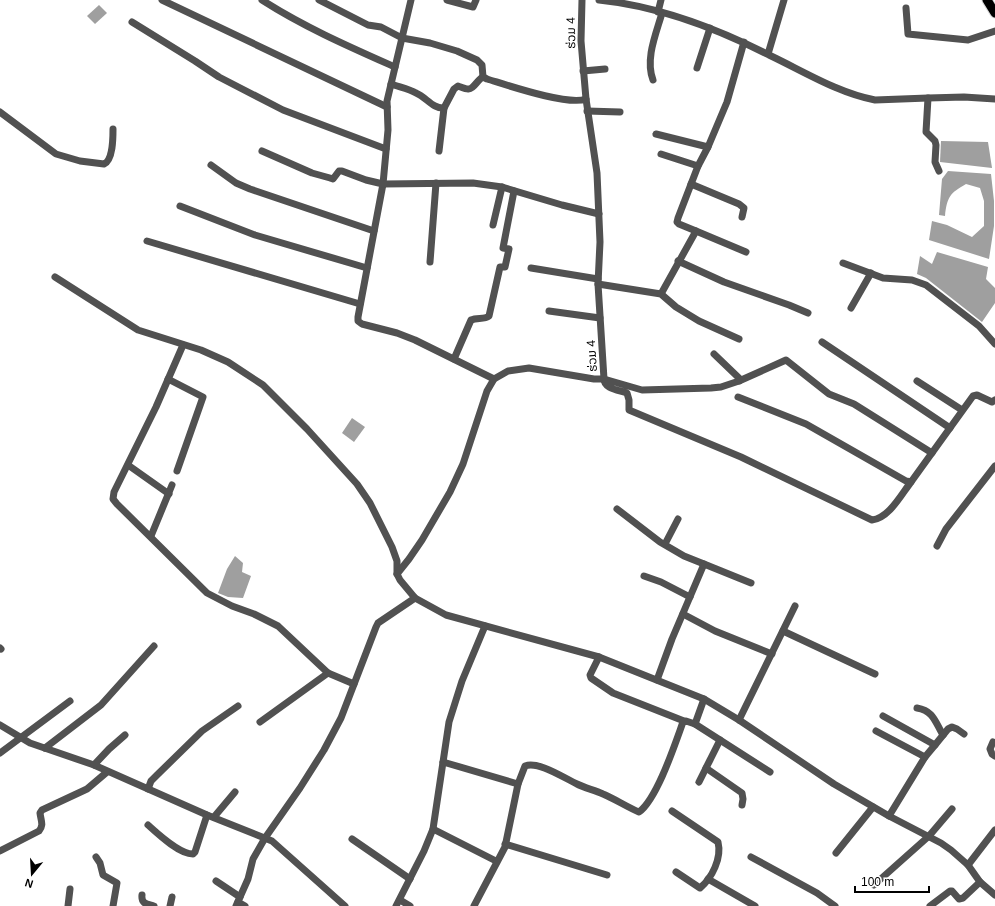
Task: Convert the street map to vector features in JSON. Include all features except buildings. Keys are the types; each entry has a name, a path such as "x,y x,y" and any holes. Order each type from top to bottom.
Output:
{"main road":[{"path":"987,0 995,13"}],"street":[{"path":"162,0 387,107"},
{"path":"262,0 314,29 395,67"},
{"path":"320,0 368,26 381,27 396,36 430,43 457,51 477,60 482,65 483,77"},
{"path":"398,574 422,540 450,492 463,464 487,390 494,379 415,340 396,333 362,324 358,321 383,184 388,130 387,107 411,0"},
{"path":"447,0 474,7 476,0"},
{"name":"ຮ່ວມ 4","path":"494,379 508,371 529,368 594,379 604,379 598,281 600,242 598,173 587,111 581,41 582,0"},
{"path":"599,0 616,2 660,12 710,28 744,42 820,80 866,98 875,100 964,97 995,99"},
{"path":"653,80 651,74 652,49 661,0"},
{"path":"768,54 784,0"},
{"path":"906,8 908,34 968,40 995,31"},
{"path":"132,22 219,77 283,110 386,149"},
{"path":"697,68 710,28"},
{"path":"744,42 727,102 708,147 698,166 677,222 746,252"},
{"path":"584,71 605,69"},
{"path":"483,77 548,96 581,101 586,99"},
{"path":"439,151 444,108 454,89 458,86 468,90 480,78 483,77"},
{"path":"391,84 415,92 434,106 444,108"},
{"path":"928,98 926,132 935,141 935,162 939,170"},
{"path":"587,111 620,112"},
{"path":"0,112 56,154 80,161 104,164 107,163 109,161 114,140 113,129"},
{"path":"656,134 708,147"},
{"path":"262,151 312,173 333,179 339,172 342,171 366,180 383,184 473,183 502,187 562,205 599,214"},
{"path":"661,154 698,166"},
{"path":"211,165 236,183 250,189 374,231"},
{"path":"430,262 436,183"},
{"path":"691,184 740,204 744,208 742,217"},
{"path":"493,225 502,187"},
{"path":"454,359 471,320 474,318 486,318 489,316 500,267 506,267 510,249 503,248 514,191"},
{"path":"180,206 256,234 368,268"},
{"path":"661,294 696,231"},
{"path":"148,241 360,304"},
{"path":"678,261 724,282 808,313"},
{"path":"843,263 883,278 912,280 926,285 979,326 995,344"},
{"path":"531,268 661,294 676,307 699,321 739,339"},
{"path":"851,308 871,273"},
{"path":"55,277 138,330 201,350 228,362 263,385 307,429 357,484 379,520 392,547 397,561 398,574 404,586 415,598 446,615 600,657 704,699 740,720 820,775 889,816 929,836 951,850 968,865 980,882 995,894"},
{"path":"549,310 600,318"},
{"path":"822,342 950,428"},
{"path":"184,345 114,492 113,498 117,504 207,593 232,606 254,614 278,626 328,673 354,684"},
{"path":"714,354 739,378 739,381"},
{"path":"604,379 627,389 642,390 721,387 739,381 786,360 829,394 854,404 932,453"},
{"path":"168,379 203,397 177,471"},
{"path":"917,381 962,410"},
{"path":"627,389 629,410 741,457 872,520 876,520 884,515 911,482 962,410 975,395 990,402 995,400"},
{"path":"738,397 806,424 906,481 911,482"},
{"path":"128,465 169,494"},
{"path":"937,546 946,529 995,466"},
{"path":"151,536 172,485"},
{"path":"616,509 684,556 751,583"},
{"path":"665,544 678,519"},
{"path":"657,680 704,564"},
{"path":"644,576 661,582 690,597"},
{"path":"238,902 248,879 253,859 265,838 300,788 324,750 341,718 378,623 415,598"},
{"path":"740,720 795,606"},
{"path":"683,614 715,631 772,654"},
{"path":"410,906 398,903 424,852 432,829 448,722 462,681 484,626"},
{"path":"783,631 875,674"},
{"path":"45,748 101,705 154,646"},
{"path":"600,657 590,675 591,678 613,693 695,724 770,772"},
{"path":"260,722 328,673"},
{"path":"695,724 704,699"},
{"path":"0,753 70,701"},
{"path":"148,789 151,781 156,775 202,731 238,706"},
{"path":"917,708 927,710 931,713 943,735"},
{"path":"883,716 935,745"},
{"path":"474,906 506,844 518,784 525,766 529,764 555,773 577,784 604,794 637,811 641,811 650,799 663,775 684,720"},
{"path":"0,726 20,738 94,765 210,816 272,841 345,906"},
{"path":"889,816 925,757 948,729 952,727 964,734"},
{"path":"876,731 925,757"},
{"path":"94,765 125,735"},
{"path":"700,782 720,740"},
{"path":"993,742 990,749 992,754 995,756"},
{"path":"443,762 518,784"},
{"path":"706,768 742,793 742,805"},
{"path":"0,851 39,831 43,823 40,813 42,810 87,789 107,772"},
{"path":"148,825 168,842 188,854 193,854 210,816 235,792"},
{"path":"836,854 874,807"},
{"path":"874,886 929,836 952,809"},
{"path":"672,811 718,842 719,847 717,863 708,880 700,888 676,872"},
{"path":"432,829 496,861"},
{"path":"968,865 995,830"},
{"path":"352,839 410,879"},
{"path":"506,844 608,875"},
{"path":"96,857 100,863 103,875 117,883 113,906"},
{"path":"751,857 817,893 835,906"},
{"path":"708,880 755,906"},
{"path":"216,881 238,902 245,906"},
{"path":"930,906 950,891 952,891 960,899 963,898 980,882"},
{"path":"68,906 70,890"},
{"path":"142,895 143,902 154,906"},
{"path":"170,906 172,897"}],"shaded area":[{"path":"99,5 107,13 95,24 87,16"},
{"path":"941,141 988,142 992,168 940,162"},
{"path":"948,171 991,174 994,201 994,226 989,259 929,240 932,221 947,225 972,237 984,226 984,201 980,188 966,184 950,196 945,216 939,215 942,179"},
{"path":"937,252 988,267 986,279 995,288 995,303 982,322 926,278 917,274 920,256 932,264"},
{"path":"352,418 365,427 354,442 342,433"},
{"path":"235,556 243,563 242,572 251,576 243,598 228,597 218,593 227,569"}]}
